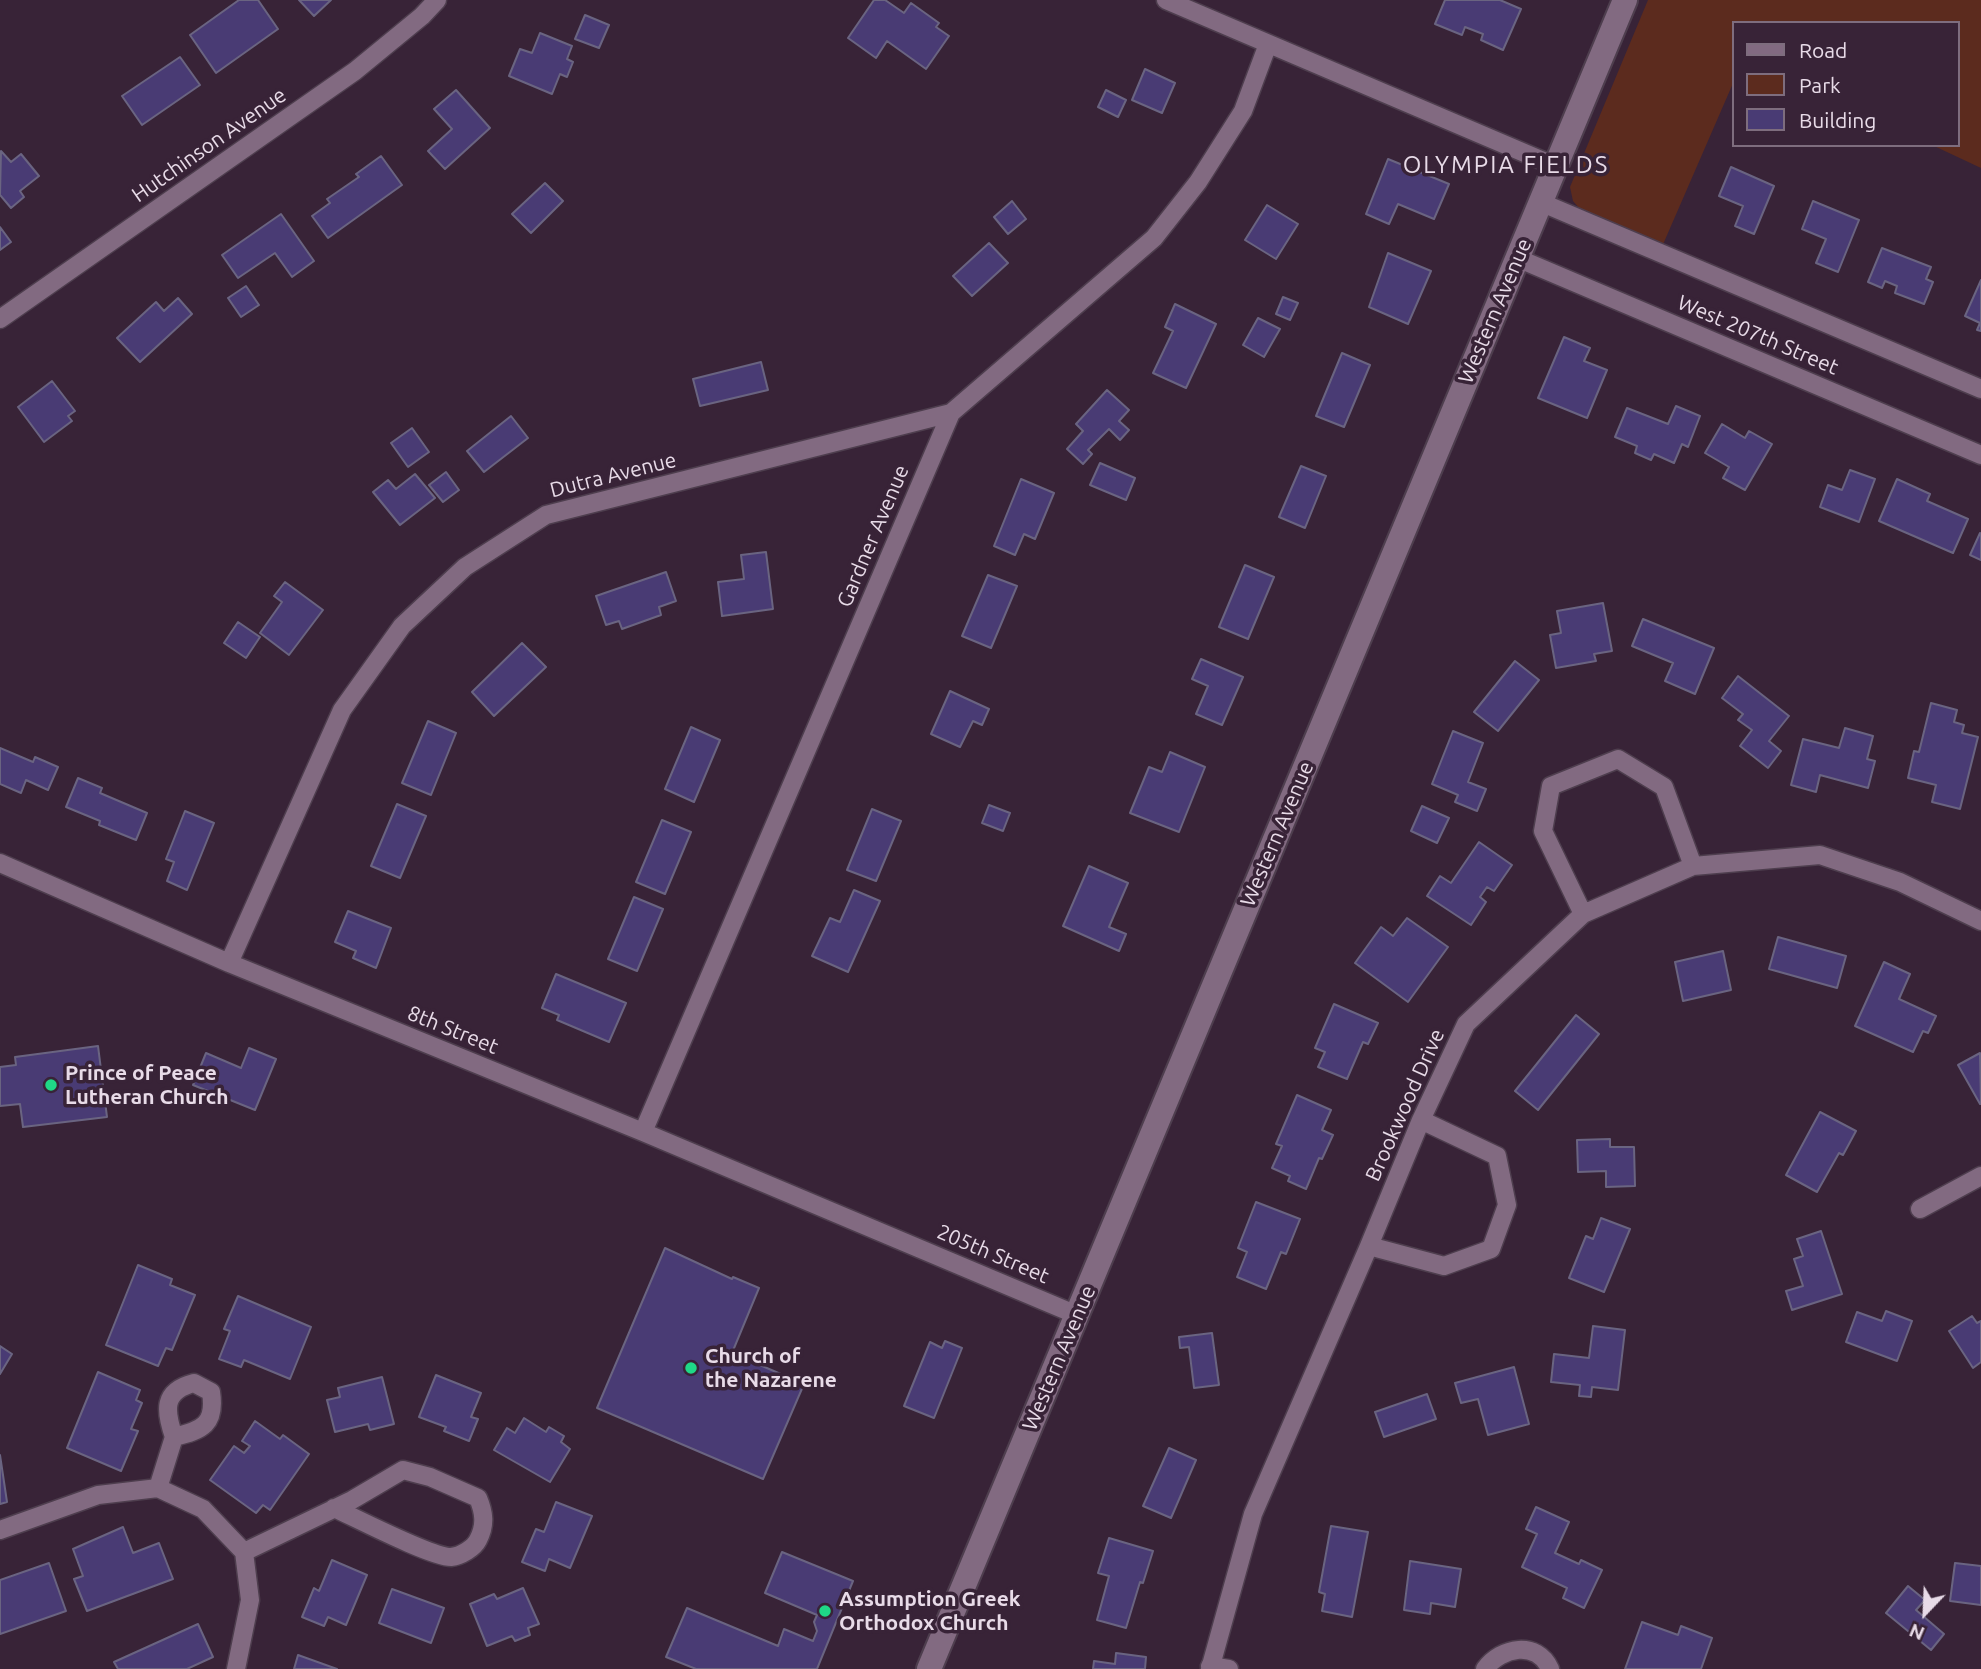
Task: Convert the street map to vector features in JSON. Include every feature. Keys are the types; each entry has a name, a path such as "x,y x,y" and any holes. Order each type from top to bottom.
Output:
{"main road":[{"name":"Western Avenue","path":"929,1669 1625,0"}],"street":[{"name":"Hutchinson Avenue","path":"0,319 355,71 422,16 437,0"},
{"path":"1166,0 1555,166"},
{"name":"Gardner Avenue","path":"643,1132 951,413 1154,238 1198,182 1243,111 1268,44"},
{"name":"West 207th Street","path":"1540,202 1981,389"},
{"name":"West 207th Street","path":"1517,258 1981,455"},
{"name":"Dutra Avenue","path":"229,963 342,710 402,626 465,567 546,515 951,413"},
{"path":"1583,914 1543,831 1551,786 1618,759 1664,787 1693,866"},
{"name":"Brookwood Drive","path":"1210,1668 1253,1514 1421,1120 1466,1024 1583,914 1693,866 1820,855 1900,882 1981,921"},
{"name":"8th Street","path":"0,863 229,963 890,1236"},
{"path":"1369,1245 1444,1266 1491,1249 1507,1205 1497,1156 1421,1120"},
{"path":"1920,1209 1981,1176"},
{"name":"205th Street","path":"890,1236 1077,1315"},
{"path":"158,1488 174,1437"},
{"path":"244,1552 334,1508 402,1470 430,1478 478,1498 485,1516 480,1538 472,1548 452,1557 423,1549 334,1508"},
{"path":"0,1530 98,1495 158,1488 203,1509 244,1552 250,1600 236,1669"},
{"path":"1485,1669 1492,1660 1517,1649 1538,1654 1550,1669"},
{"path":"1210,1668 1229,1669"}],"green space":[{"path":"1648,0 1981,0 1981,168 1936,147 1960,147 1960,21 1732,21 1732,86 1661,249 1585,215 1573,201 1570,187"}],"building":[{"path":"239,0 258,0 278,29 216,73 190,35"},
{"path":"299,0 331,0 314,16"},
{"path":"874,0 885,0 904,13 911,3 939,23 936,27 949,36 926,69 887,41 876,58 848,38"},
{"path":"1445,0 1500,0 1521,9 1503,50 1481,40 1483,34 1465,27 1462,35 1435,24"},
{"path":"585,15 609,25 599,48 575,39"},
{"path":"540,33 572,46 567,59 573,62 567,77 560,74 552,94 509,76 520,49 532,53"},
{"path":"180,57 200,85 142,125 122,96"},
{"path":"1145,69 1175,83 1162,113 1132,100"},
{"path":"456,90 490,128 445,169 428,151 452,129 434,109"},
{"path":"1106,90 1126,100 1118,117 1098,107"},
{"path":"1,151 11,162 21,154 39,176 20,191 24,197 11,208 0,195"},
{"path":"381,156 402,185 328,238 312,216 330,203 327,199 359,177 356,174"},
{"path":"1388,159 1449,184 1434,219 1398,204 1389,224 1366,214"},
{"path":"1731,167 1774,186 1754,234 1735,226 1743,206 1719,196"},
{"path":"545,183 563,201 531,233 512,214"},
{"path":"1012,201 1026,219 1008,234 994,217"},
{"path":"1813,201 1859,220 1838,272 1816,263 1826,239 1802,229"},
{"path":"1267,205 1298,224 1276,259 1245,240"},
{"path":"281,214 314,261 292,277 275,253 238,278 222,255"},
{"path":"0,227 11,242 0,250"},
{"path":"989,243 1008,263 972,296 953,276"},
{"path":"1882,248 1931,267 1926,279 1933,282 1924,304 1895,293 1897,286 1885,281 1882,288 1868,282"},
{"path":"1388,253 1431,271 1408,324 1369,307"},
{"path":"1981,280 1981,331 1977,330 1980,323 1965,316"},
{"path":"246,286 259,305 241,317 228,298"},
{"path":"1283,297 1298,303 1290,320 1276,314"},
{"path":"178,298 192,314 140,362 117,338 156,302 164,311"},
{"path":"1175,304 1216,324 1186,388 1153,373 1173,331 1165,327"},
{"path":"1258,318 1280,329 1264,357 1243,345"},
{"path":"1564,337 1590,348 1584,361 1607,370 1587,418 1538,398"},
{"path":"1342,353 1370,365 1344,427 1316,416"},
{"path":"761,362 768,390 700,406 693,379"},
{"path":"52,381 75,411 68,416 72,421 44,442 18,407"},
{"path":"1107,390 1129,410 1119,421 1129,430 1120,440 1109,429 1088,450 1092,454 1083,464 1067,449 1083,431 1076,424"},
{"path":"1676,406 1700,416 1688,447 1682,444 1674,463 1654,454 1651,460 1635,453 1637,446 1615,437 1627,408 1668,424"},
{"path":"511,416 528,438 484,472 467,451"},
{"path":"1722,424 1745,438 1749,431 1772,444 1745,490 1723,478 1729,467 1705,453"},
{"path":"412,428 429,452 408,467 391,443"},
{"path":"1100,463 1135,478 1126,500 1090,485"},
{"path":"1301,466 1326,476 1305,528 1279,517"},
{"path":"1850,470 1875,479 1859,522 1820,507 1828,485 1842,490"},
{"path":"446,472 459,490 443,502 429,485"},
{"path":"415,474 435,498 400,525 373,492 388,480 396,489"},
{"path":"1021,479 1054,493 1035,539 1024,534 1015,555 994,546"},
{"path":"1897,479 1930,494 1927,501 1968,519 1953,553 1879,521"},
{"path":"1981,534 1981,560 1970,555"},
{"path":"766,552 773,609 722,616 718,582 744,579 741,555"},
{"path":"1245,565 1274,577 1248,639 1219,627"},
{"path":"666,572 676,601 659,607 661,615 622,629 619,621 606,625 596,596"},
{"path":"988,575 1017,586 991,648 962,636"},
{"path":"285,582 323,610 289,655 260,633 282,602 274,596"},
{"path":"1603,603 1612,651 1594,654 1596,661 1556,668 1550,635 1561,633 1557,611"},
{"path":"1643,619 1714,648 1695,694 1665,681 1673,663 1632,646"},
{"path":"238,622 260,637 246,658 224,643"},
{"path":"522,643 546,667 494,716 472,692"},
{"path":"1201,659 1243,677 1222,725 1196,714 1208,686 1192,679"},
{"path":"1515,661 1539,680 1498,731 1474,712"},
{"path":"1738,676 1789,716 1769,741 1781,751 1768,768 1740,746 1752,730 1738,720 1743,714 1722,698"},
{"path":"950,691 989,709 982,725 973,721 960,747 931,734"},
{"path":"1931,703 1957,710 1954,722 1964,725 1962,733 1978,737 1960,809 1932,802 1936,785 1908,778 1914,751 1919,752"},
{"path":"428,721 456,733 431,795 402,783"},
{"path":"691,727 720,740 694,802 665,789"},
{"path":"1845,728 1873,736 1867,759 1875,761 1868,788 1820,775 1816,792 1791,785 1803,739 1839,748"},
{"path":"1453,731 1483,743 1468,782 1486,789 1477,811 1455,802 1458,795 1432,784"},
{"path":"0,748 33,762 35,757 58,767 48,790 26,780 21,793 0,784"},
{"path":"1170,752 1205,767 1179,832 1130,813 1149,767 1162,772"},
{"path":"78,778 102,788 100,793 147,813 136,840 99,825 100,821 66,807"},
{"path":"397,804 426,816 400,878 371,866"},
{"path":"989,805 1010,813 1003,831 982,823"},
{"path":"1422,806 1449,818 1437,843 1411,831"},
{"path":"872,809 901,821 876,881 847,870"},
{"path":"185,811 214,823 187,890 167,881 174,862 166,859"},
{"path":"662,820 691,832 665,894 636,882"},
{"path":"1479,842 1512,865 1494,891 1487,887 1480,897 1486,902 1471,925 1427,896 1440,876 1451,883"},
{"path":"1089,866 1128,883 1109,927 1126,934 1119,951 1063,926"},
{"path":"854,890 880,901 848,972 812,956 830,918 840,922"},
{"path":"634,897 663,909 637,971 608,959"},
{"path":"348,911 391,928 376,968 353,958 356,951 335,942"},
{"path":"1407,918 1448,947 1408,1002 1355,963 1381,927 1393,936"},
{"path":"1778,937 1846,956 1837,988 1769,969"},
{"path":"1723,951 1731,990 1683,1001 1675,962"},
{"path":"1884,962 1910,974 1899,999 1936,1016 1928,1033 1923,1031 1913,1052 1855,1026"},
{"path":"556,974 626,1003 609,1042 557,1020 559,1015 542,1008"},
{"path":"1334,1004 1378,1023 1368,1044 1363,1042 1347,1079 1318,1067 1325,1052 1315,1048"},
{"path":"1576,1015 1599,1034 1538,1110 1515,1091"},
{"name":"Prince of Peace Lutheran Church","path":"98,1046 107,1117 23,1127 20,1104 0,1106 0,1067 16,1065 15,1057"},
{"path":"249,1048 276,1059 255,1110 193,1085 206,1053 241,1068"},
{"path":"1980,1053 1981,1104 1958,1065"},
{"path":"1297,1095 1331,1110 1322,1130 1333,1135 1322,1159 1319,1158 1306,1189 1288,1181 1290,1176 1272,1168 1282,1146 1276,1144"},
{"path":"1820,1112 1856,1131 1843,1155 1839,1153 1817,1192 1786,1175"},
{"path":"1610,1139 1610,1147 1634,1147 1635,1186 1606,1187 1606,1171 1578,1172 1577,1140"},
{"path":"1256,1202 1300,1219 1286,1254 1281,1252 1266,1289 1237,1277 1247,1252 1238,1248"},
{"path":"1601,1218 1630,1229 1604,1292 1569,1278 1586,1236 1593,1239"},
{"path":"1821,1231 1842,1294 1792,1310 1786,1291 1803,1286 1794,1259 1803,1256 1797,1239"},
{"name":"Church of the Nazarene","path":"665,1248 732,1279 733,1277 759,1288 732,1353 804,1384 763,1479 597,1408"},
{"path":"138,1265 172,1279 170,1285 195,1295 172,1350 166,1348 158,1366 106,1345"},
{"path":"238,1296 311,1327 290,1379 244,1360 241,1367 219,1359 230,1331 224,1329"},
{"path":"1886,1311 1912,1321 1897,1361 1846,1342 1857,1312 1882,1321"},
{"path":"1972,1316 1977,1323 1981,1321 1981,1362 1973,1368 1949,1331"},
{"path":"1593,1326 1625,1330 1618,1390 1592,1387 1591,1397 1579,1396 1580,1385 1551,1382 1554,1354 1589,1358"},
{"path":"1212,1333 1219,1385 1194,1388 1189,1347 1180,1348 1179,1337"},
{"path":"945,1341 962,1348 934,1418 904,1406 930,1342 942,1348"},
{"path":"0,1346 12,1354 0,1374"},
{"path":"1514,1367 1529,1424 1488,1435 1478,1399 1461,1403 1455,1383"},
{"path":"98,1372 140,1390 136,1400 142,1403 131,1429 138,1431 121,1471 67,1448"},
{"path":"436,1375 481,1393 471,1417 478,1419 469,1441 444,1431 446,1427 419,1417"},
{"path":"382,1377 394,1424 370,1430 368,1424 335,1432 327,1400 340,1397 338,1388"},
{"path":"1427,1394 1436,1419 1384,1437 1375,1412"},
{"path":"524,1418 546,1432 549,1427 564,1436 561,1442 570,1449 550,1482 494,1450 507,1428 515,1433"},
{"path":"255,1421 280,1439 283,1435 309,1454 270,1510 263,1505 256,1513 210,1480 234,1446 244,1453 250,1446 242,1441"},
{"path":"1169,1448 1196,1460 1171,1518 1143,1506"},
{"path":"0,1455 7,1502 0,1504"},
{"path":"556,1502 592,1516 570,1568 549,1559 545,1571 522,1562 536,1529 544,1532"},
{"path":"1536,1507 1569,1522 1555,1553 1579,1564 1581,1560 1602,1570 1584,1608 1563,1598 1567,1588 1522,1567 1537,1534 1526,1529"},
{"path":"1331,1526 1368,1532 1352,1617 1322,1611 1325,1594 1319,1592"},
{"path":"123,1527 133,1553 159,1543 173,1579 87,1611 74,1579 83,1576 73,1549"},
{"path":"1109,1538 1153,1551 1126,1628 1097,1620 1109,1576 1098,1573"},
{"name":"Assumption Greek Orthodox Church","path":"782,1552 853,1581 817,1669 696,1669 666,1657 687,1608 778,1646 784,1629 813,1641 817,1631 814,1622 817,1615 765,1593"},
{"path":"332,1560 367,1575 346,1625 328,1617 324,1626 302,1617 314,1588 319,1591"},
{"path":"1410,1561 1461,1569 1455,1607 1431,1603 1430,1614 1404,1610"},
{"path":"49,1563 66,1611 0,1634 0,1580"},
{"path":"1955,1563 1981,1566 1981,1605 1950,1601"},
{"path":"1908,1586 1925,1600 1916,1610 1944,1634 1931,1650 1886,1613"},
{"path":"523,1588 539,1624 528,1628 530,1635 515,1641 512,1636 487,1646 470,1604 494,1594 497,1599"},
{"path":"392,1589 444,1608 431,1643 379,1623"},
{"path":"1642,1622 1678,1635 1681,1626 1712,1638 1701,1669 1625,1669"},
{"path":"198,1624 213,1657 187,1669 118,1669 114,1662"},
{"path":"1116,1653 1146,1657 1145,1669 1093,1669 1094,1661 1115,1664"},
{"path":"298,1655 337,1669 294,1669"}],"place":[{"name":"Prince of Peace Lutheran Church","path":"51,1085"},
{"name":"Church of the Nazarene","path":"691,1368"},
{"name":"Assumption Greek Orthodox Church","path":"825,1611"}],"district":[{"name":"OLYMPIA FIELDS","path":"1506,165"}]}
